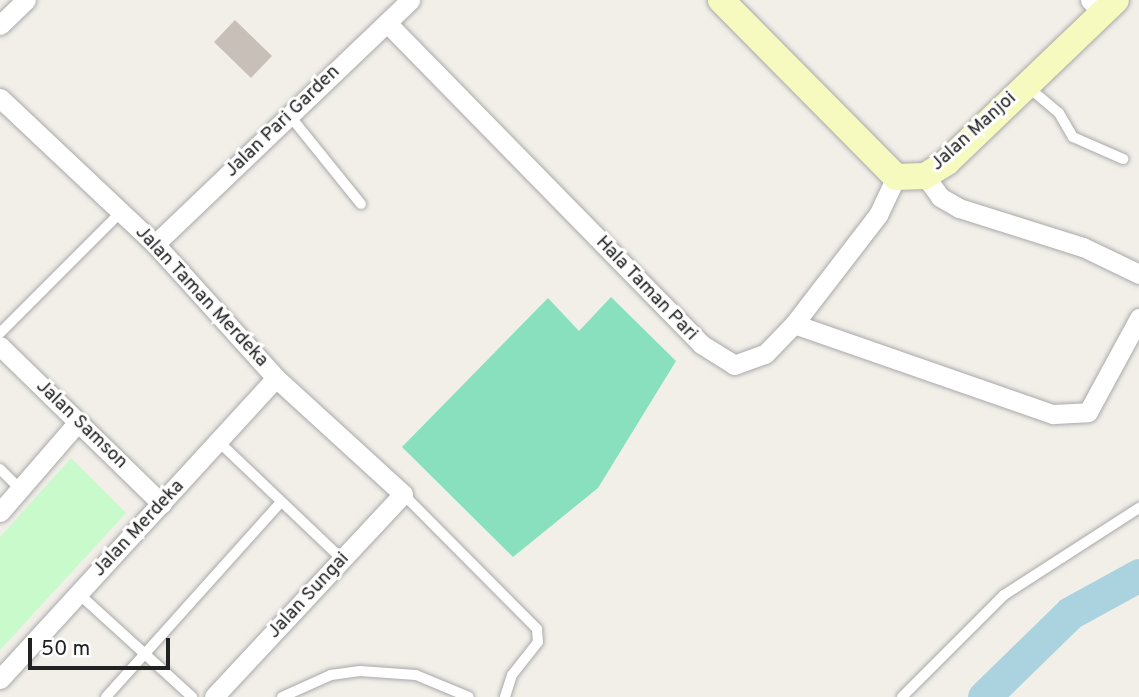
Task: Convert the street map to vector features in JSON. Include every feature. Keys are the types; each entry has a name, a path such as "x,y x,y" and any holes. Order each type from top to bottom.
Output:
{"street":[{"path":"0,25 26,0"},
{"name":"Jalan Pari Garden","path":"155,244 410,0"},
{"path":"721,0 896,177"},
{"name":"Jalan Manjoi","path":"896,177 925,176 1025,85 1102,3"},
{"name":"Hala Taman Pari","path":"387,23 701,344 734,365 765,354 794,324 878,215 896,177"},
{"name":"Jalan Taman Merdeka","path":"0,98 155,244 276,378 403,494"},
{"path":"925,176 940,197 959,208 1083,247 1139,274"},
{"path":"794,324 1053,414 1088,412 1139,318"},
{"name":"Jalan Samson","path":"0,346 162,504"},
{"name":"Jalan Merdeka","path":"0,679 276,378"},
{"path":"0,512 78,422"},
{"name":"Jalan Sungai","path":"214,697 403,494"}],"lane":[{"path":"1025,85 1059,113 1073,138 1123,159"},
{"path":"290,116 361,204"},
{"path":"0,333 121,212"},
{"path":"218,441 279,504 342,559"},
{"path":"0,469 20,489"},
{"path":"403,494 537,629 538,642 512,674 505,697"},
{"path":"106,697 279,504"},
{"path":"902,697 1004,595 1139,508"},
{"path":"79,594 192,697"},
{"path":"282,697 331,675 360,671 415,676 469,697"}],"green space":[{"path":"611,297 676,361 598,488 513,557 402,447 548,298 579,331"},
{"path":"71,458 126,513 0,650 0,537"}],"building":[{"path":"235,20 272,56 251,78 214,42"}],"waterway":[{"path":"984,697 1070,613 1139,575"}]}
